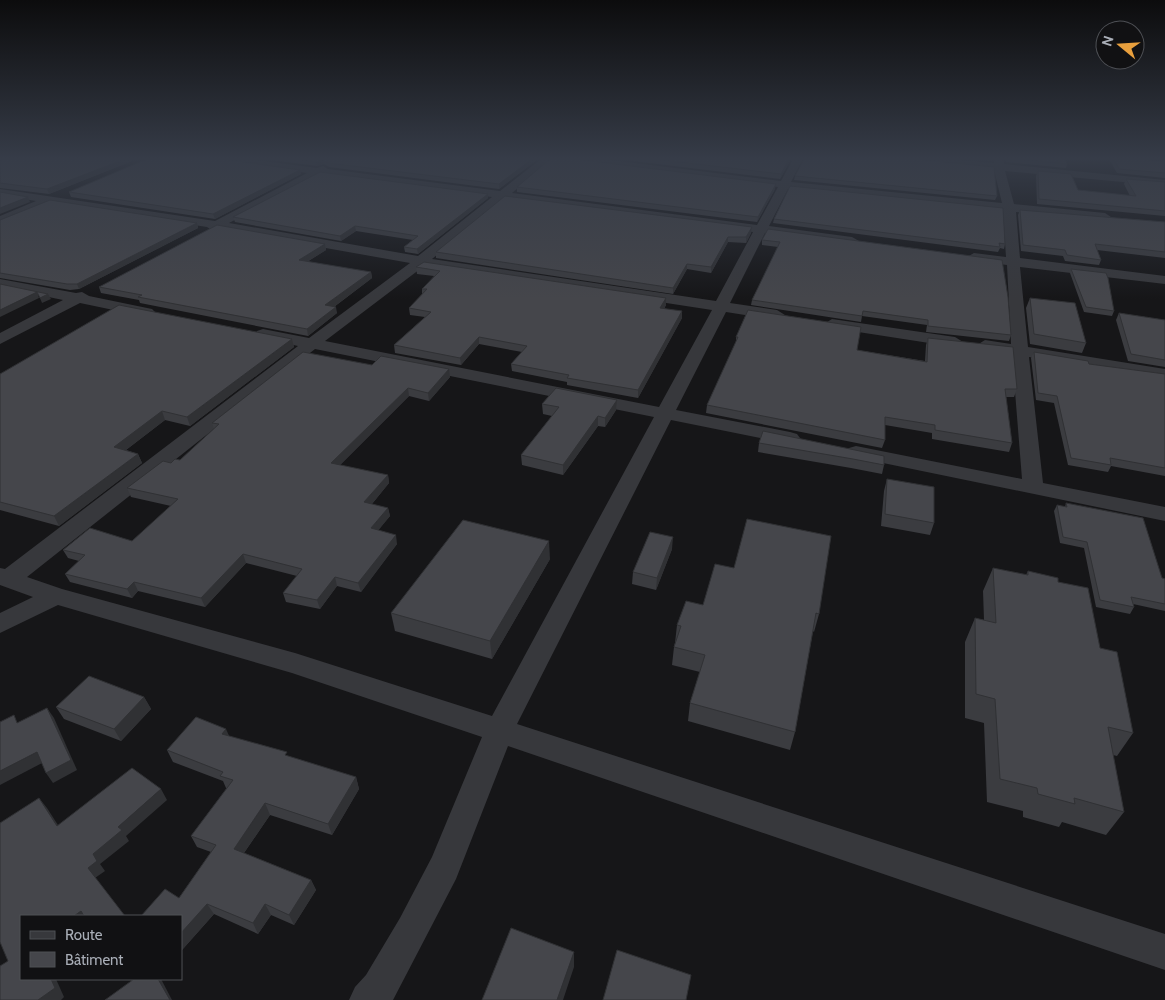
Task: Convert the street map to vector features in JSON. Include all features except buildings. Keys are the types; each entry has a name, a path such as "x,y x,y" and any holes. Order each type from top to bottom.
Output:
{"street":[{"path":"0,220 37,206"},
{"path":"89,206 217,225 421,261 788,317"},
{"path":"200,234 254,206"},
{"path":"4,577 421,261 491,206"},
{"path":"588,206 868,243"},
{"path":"368,1000 379,988 444,868 498,731 775,206"},
{"path":"987,206 1117,218"},
{"path":"1010,208 1019,322 1018,349 1033,488"},
{"path":"965,256 1165,280"},
{"path":"0,283 165,315"},
{"path":"0,339 95,289"},
{"path":"817,321 942,341 1018,349 1165,374"},
{"path":"243,330 810,442"},
{"path":"839,448 1165,514"},
{"path":"4,577 56,596 295,663 1165,952"},
{"path":"0,624 56,596"}]}
